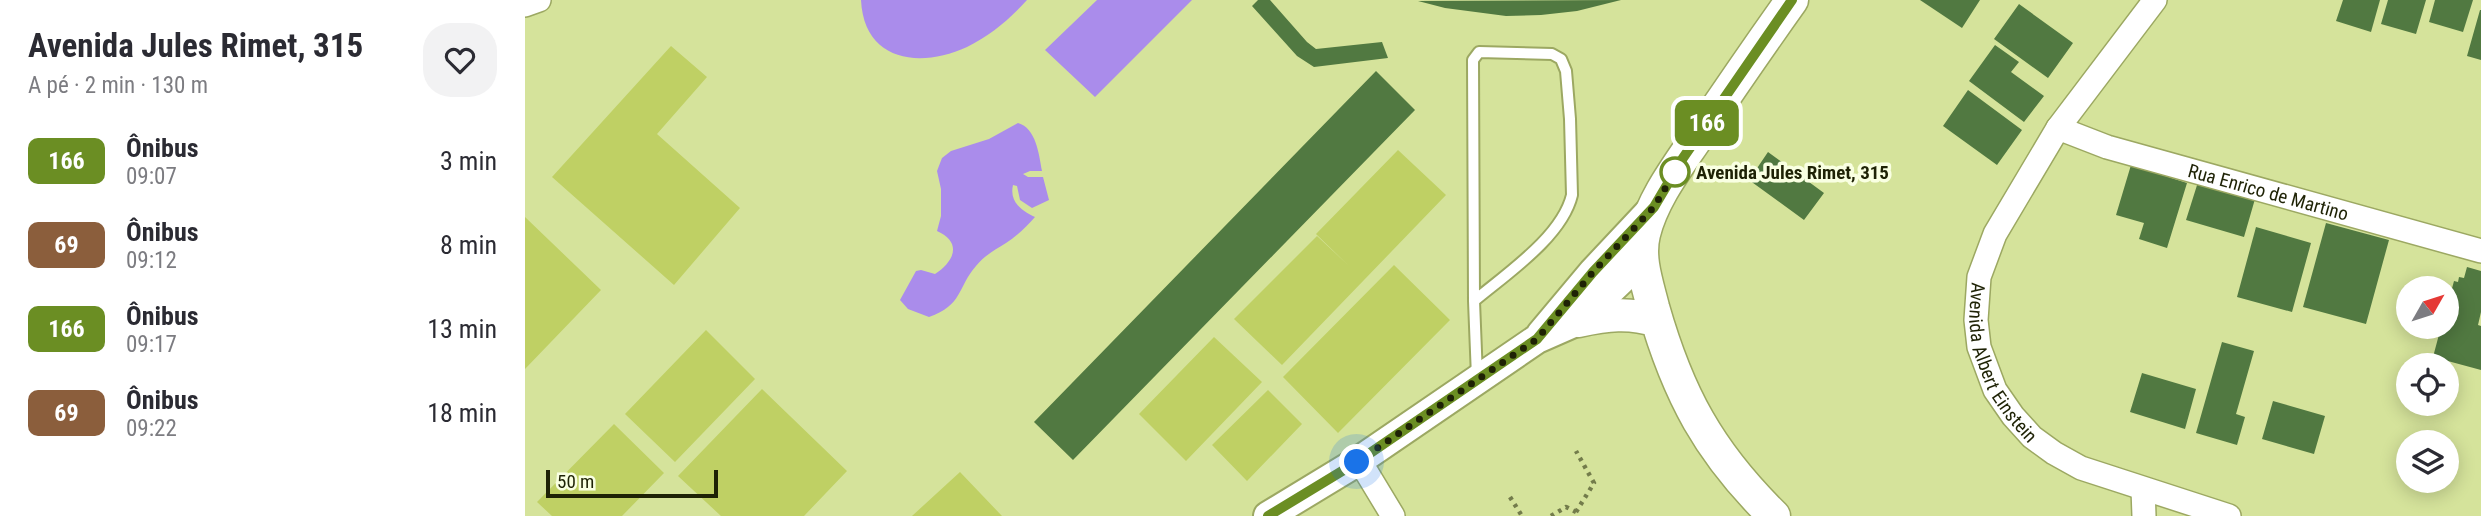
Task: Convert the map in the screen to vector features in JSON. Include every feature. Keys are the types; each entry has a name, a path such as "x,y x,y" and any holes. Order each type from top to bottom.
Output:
{"main road":[{"path":"1774,516 1743,485 1708,438 1686,400 1657,321 1642,260 1644,233 1654,207 1706,124 1792,0"},
{"path":"1578,321 1625,314 1657,321"}],"street":[{"path":"525,5 539,0"},
{"name":"Avenida Albert Einstein","path":"2155,0 2058,128 1995,234 1979,276 1976,320 1979,347 1995,390 2032,437 2081,468 2229,516"},
{"name":"Rua Enrico de Martino","path":"2058,128 2107,147 2481,251"},
{"path":"1537,339 1593,272 1654,207"},
{"path":"1268,516 1357,462 1537,339 1578,321 1642,260"},
{"path":"1357,462 1367,473 1393,516"},
{"path":"2143,489 2144,516"}],"lane":[{"path":"1474,301 1551,233 1569,205 1572,195 1566,71 1561,59 1552,54 1479,52 1473,60 1474,301 1477,380"}],"path":[{"path":"1551,516 1566,507 1577,514 1594,483 1576,451"},
{"path":"1510,497 1522,516"}],"green space":[{"path":"671,46 707,77 657,134 740,208 674,285 552,177"},
{"path":"1398,150 1446,195 1282,365 1234,319 1317,236 1349,266 1316,234"},
{"path":"525,217 601,290 525,369"},
{"path":"1394,265 1450,320 1338,433 1283,377"},
{"path":"706,330 755,379 675,462 625,414"},
{"path":"1214,337 1262,382 1186,461 1139,414"},
{"path":"762,389 847,471 804,516 721,516 678,476"},
{"path":"1268,390 1302,424 1247,481 1212,445"},
{"path":"614,424 664,473 622,516 552,516 537,502"},
{"path":"960,472 1002,516 912,516"}],"shaded area":[{"path":"861,0 1027,0 999,27 967,47 931,58 913,58 897,55 883,47 872,36 864,20"},
{"path":"1097,0 1192,0 1095,97 1045,50"},
{"path":"1018,123 1033,136 1042,171 1023,174 1028,177 1043,177 1049,200 1032,208 1020,200 1017,186 1013,185 1015,201 1021,209 1035,217 1014,237 979,262 948,307 929,317 908,309 900,300 916,271 935,274 947,263 953,252 950,241 937,231 941,216 941,189 937,171 942,158 951,151 989,139"}],"building":[{"path":"1258,0 1270,0 1316,49 1382,42 1388,58 1314,67 1297,56 1252,6"},
{"path":"1621,0 1577,11 1506,16 1445,8 1418,1"},
{"path":"1920,0 1980,0 1962,28"},
{"path":"2343,0 2380,0 2371,32 2336,21"},
{"path":"2388,0 2426,0 2416,34 2381,24"},
{"path":"2435,0 2473,0 2463,32 2429,22"},
{"path":"2019,4 2073,43 2048,78 1994,39"},
{"path":"2481,10 2481,60 2467,56"},
{"path":"1995,45 2019,62 2011,72 2044,96 2024,122 1969,81"},
{"path":"1376,71 1415,110 1073,460 1034,422"},
{"path":"1968,90 2022,130 1997,165 1943,126"},
{"path":"1768,152 1824,193 1804,220 1749,180"},
{"path":"2131,165 2187,183 2167,248 2139,239 2144,223 2116,215"},
{"path":"2198,182 2255,199 2244,237 2186,220"},
{"path":"2326,223 2389,240 2366,324 2303,307"},
{"path":"2256,227 2311,243 2292,312 2237,297"},
{"path":"2467,267 2481,271 2481,312 2478,325 2481,326 2481,370 2459,364 2459,353 2434,353 2438,340 2459,340 2459,277 2464,278"},
{"path":"2222,342 2254,351 2236,414 2245,417 2237,445 2196,433"},
{"path":"2142,373 2196,389 2185,429 2130,412"},
{"path":"2273,401 2325,416 2314,454 2262,439"}],"bus line":[{"name":"166","path":"1268,516 1357,462 1537,339 1593,272 1654,207 1683,158 1792,0"}],"place":[{"name":"Avenida Jules Rimet, 315","path":"1675,172"}],"route":[{"path":"1357,462 1537,339 1593,272 1654,207 1675,172"}]}
